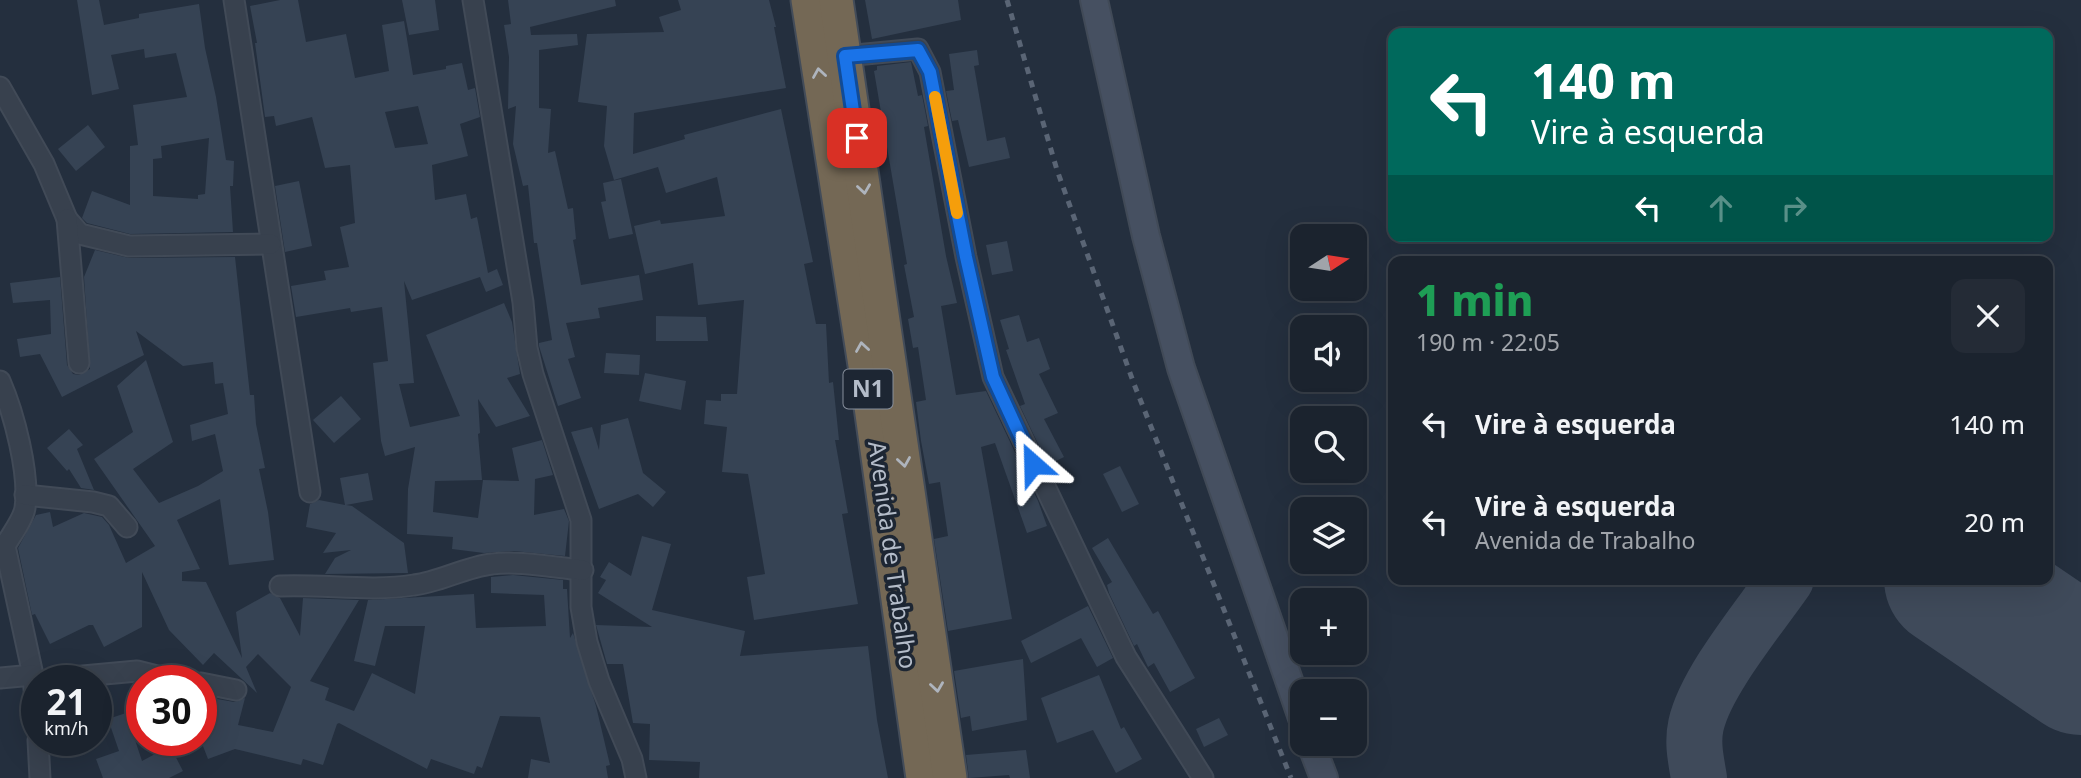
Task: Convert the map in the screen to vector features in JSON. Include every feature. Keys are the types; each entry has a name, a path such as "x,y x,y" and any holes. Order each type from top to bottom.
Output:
{"highway":[{"name":"Avenida de Trabalho","path":"808,0 884,415 929,723 950,778"},
{"name":"Avenida de Trabalho","path":"836,0 845,56 884,415"},
{"name":"Avenida de Trabalho","path":"923,778 929,723"}],"street":[{"path":"234,0 310,492"},
{"path":"473,0 523,302 527,348 578,510 583,570 581,607 587,642 599,681 632,759 636,778"},
{"path":"1094,0 1146,236 1181,368 1290,683"},
{"path":"845,56 918,50 930,72 966,257 993,377 1125,657 1203,778"},
{"path":"0,88 44,164 67,219 79,363"},
{"path":"67,219 80,234 129,246 271,244"},
{"path":"0,381 6,395 23,466 25,510 5,546 30,665"},
{"path":"25,495 108,506 127,527"},
{"path":"281,586 315,585 341,589 415,585 495,563 583,570"},
{"path":"0,678 21,682"},
{"path":"217,686 236,690"},
{"path":"39,756 40,778"},
{"path":"1316,756 1324,778"}],"building":[{"path":"77,0 99,0 104,25 139,18 139,14 199,4 226,160 234,161 233,186 230,186 233,232 130,234 87,223 82,218 92,191 130,205 130,146 138,145 133,105 187,97 176,53 145,58 144,49 111,55 119,89 92,95","holes":["209,138 205,194 198,195 198,199 153,196 153,159 162,158 161,146"]},
{"path":"280,0 298,0 306,42 346,34 355,78 389,71 382,25 404,21 413,75 462,63 468,90 475,88 480,117 460,124 468,156 432,165 435,200 466,194 471,219 477,217 488,273 497,269 503,285 486,292 480,277 412,300 404,281 414,383 399,384 410,427 460,416 426,335 504,303 512,322 520,374 507,378 530,416 496,427 478,399 482,480 435,481 433,512 478,518 483,480 519,481 512,448 542,440 553,475 535,479 534,515 564,509 569,521 565,556 452,549 453,537 407,534 408,489 415,447 385,456 381,441 373,363 388,361 382,307 351,312 350,308 296,317 291,286 326,280 324,271 349,267 340,227 355,223 350,165 325,168 312,117 276,126 274,116 265,117 250,6","holes":["418,106 428,144 395,148 385,112"]},
{"path":"402,0 435,0 439,30 409,35"},
{"path":"508,0 615,0 616,6 530,27 531,35 577,34 578,45 539,50 539,108 551,109 548,153 555,151 568,209 573,208 576,239 573,240 581,285 639,275 643,300 598,308 600,318 566,323 575,357 568,359 581,398 558,406 539,346 539,343 552,340 537,243 534,243 528,185 523,186 513,144 516,106 508,109 509,57 504,25 511,24"},
{"path":"678,0 769,0 786,88 634,113 633,154 685,139 684,135 781,109 813,262 804,264 816,324 826,324 829,383 833,382 839,440 835,440 848,513 842,514 858,604 754,620 747,577 765,574 748,474 722,472 727,427 704,424 706,400 721,401 721,394 737,394 744,300 698,305 693,263 645,274 634,226 660,220 661,224 725,216 717,177 666,193 658,167 614,180 604,146 607,106 578,102 587,34 664,32 659,17 681,10"},
{"path":"865,0 958,0 961,20 872,39"},
{"path":"977,50 979,65 974,66 987,141 1005,137 1010,158 969,167 958,120 952,121 946,91 954,90 949,54"},
{"path":"911,62 918,96 922,95 928,126 924,127 946,256 957,303 941,306 956,395 986,391 1047,526 1027,533 995,443 981,447 1012,619 948,631 934,539 948,536 940,482 929,484 921,441 916,402 926,400 918,347 913,348 908,319 914,317 904,265 907,264 874,71 877,66"},
{"path":"88,125 105,147 76,171 58,149"},
{"path":"621,179 633,234 609,239 601,202 606,201 603,183"},
{"path":"299,181 312,246 285,252 275,186"},
{"path":"1007,241 1013,271 992,275 986,245"},
{"path":"95,250 129,258 235,257 250,395 254,395 256,424 265,468 259,469 274,560 229,565 220,499 177,520 200,569 182,572 182,581 206,582 242,658 236,612 270,593 280,598 300,636 303,598 359,600 310,681 329,688 325,700 354,711 372,673 415,694 425,626 385,626 375,666 354,661 368,600 474,594 476,628 546,626 544,595 491,593 491,577 513,575 563,580 563,589 567,589 570,638 573,633 596,706 610,765 606,766 608,778 528,778 531,759 550,763 540,717 500,716 482,768 477,766 474,774 431,759 427,769 339,723 323,765 303,759 301,765 235,749 217,756 217,699 234,702 245,698 238,725 273,732 291,687 258,654 246,667 257,693 214,653 203,665 169,630 142,572 142,627 104,647 93,625 50,644 35,614 32,615 18,548 36,515 50,512 53,527 84,513 102,517 109,525 126,563 155,546 94,459 133,432 117,386 146,360 173,442 133,469 159,503 198,486 223,471 215,434 192,441 190,425 228,414 223,383 215,384 213,362 183,366 136,331 144,355 62,397 40,354 20,357 17,339 51,334 50,300 13,303 10,283 60,277 67,365 73,374 79,375 90,369 84,277"},
{"path":"1019,315 1027,342 1039,338 1050,369 1039,374 1058,413 1044,419 1064,457 1048,465 1020,406 1025,404 1006,350 1009,349 1000,320"},
{"path":"656,316 706,317 708,341 656,341"},
{"path":"606,353 640,355 639,375 604,373"},
{"path":"645,373 686,381 681,410 639,401"},
{"path":"341,396 361,419 334,443 313,420"},
{"path":"628,418 643,473 666,492 653,507 638,494 599,509 571,432 592,427 599,450 601,425"},
{"path":"69,429 83,445 77,449 94,490 81,488 69,469 67,471 47,448"},
{"path":"1120,466 1139,504 1122,512 1103,474"},
{"path":"368,473 373,500 346,505 352,506 404,543 408,573 325,574 335,558 351,550 323,553 336,533 306,527 310,504 319,500 345,505 340,478"},
{"path":"642,536 671,544 652,610 745,631 740,656 868,646 877,720 888,778 699,778 700,762 649,760 650,724 633,723 623,664 607,664 596,625 652,627 598,593 606,580 600,577 609,562 631,576"},
{"path":"1108,538 1153,614 1158,611 1195,678 1170,692 1154,663 1148,667 1137,644 1134,646 1109,593 1107,585 1112,582 1092,548"},
{"path":"1088,606 1113,658 1097,667 1081,638 1031,663 1021,641"},
{"path":"1023,659 1027,720 972,731 970,716 961,718 954,671"},
{"path":"1099,675 1121,729 1124,727 1142,759 1116,773 1093,730 1057,743 1041,698"},
{"path":"126,713 126,756 140,756 142,761 151,756 175,756 183,771 169,778 103,778 96,759 112,756 119,751 112,731 112,718"},
{"path":"1219,718 1228,735 1204,747 1196,729"},
{"path":"1026,750 1030,778 1010,778 1009,775 969,778 966,755"}],"taxiway":[{"path":"1699,778 1694,738 1696,725 1710,689 1782,585"}],"runway":[{"path":"1962,585 2081,666"}],"railway":[{"path":"1007,0 1057,170 1134,384 1291,778"}],"slow traffic":[{"path":"935,97 957,213"}],"route":[{"path":"857,138 845,56 918,50 930,72 966,257 993,377 1033,464"}]}
